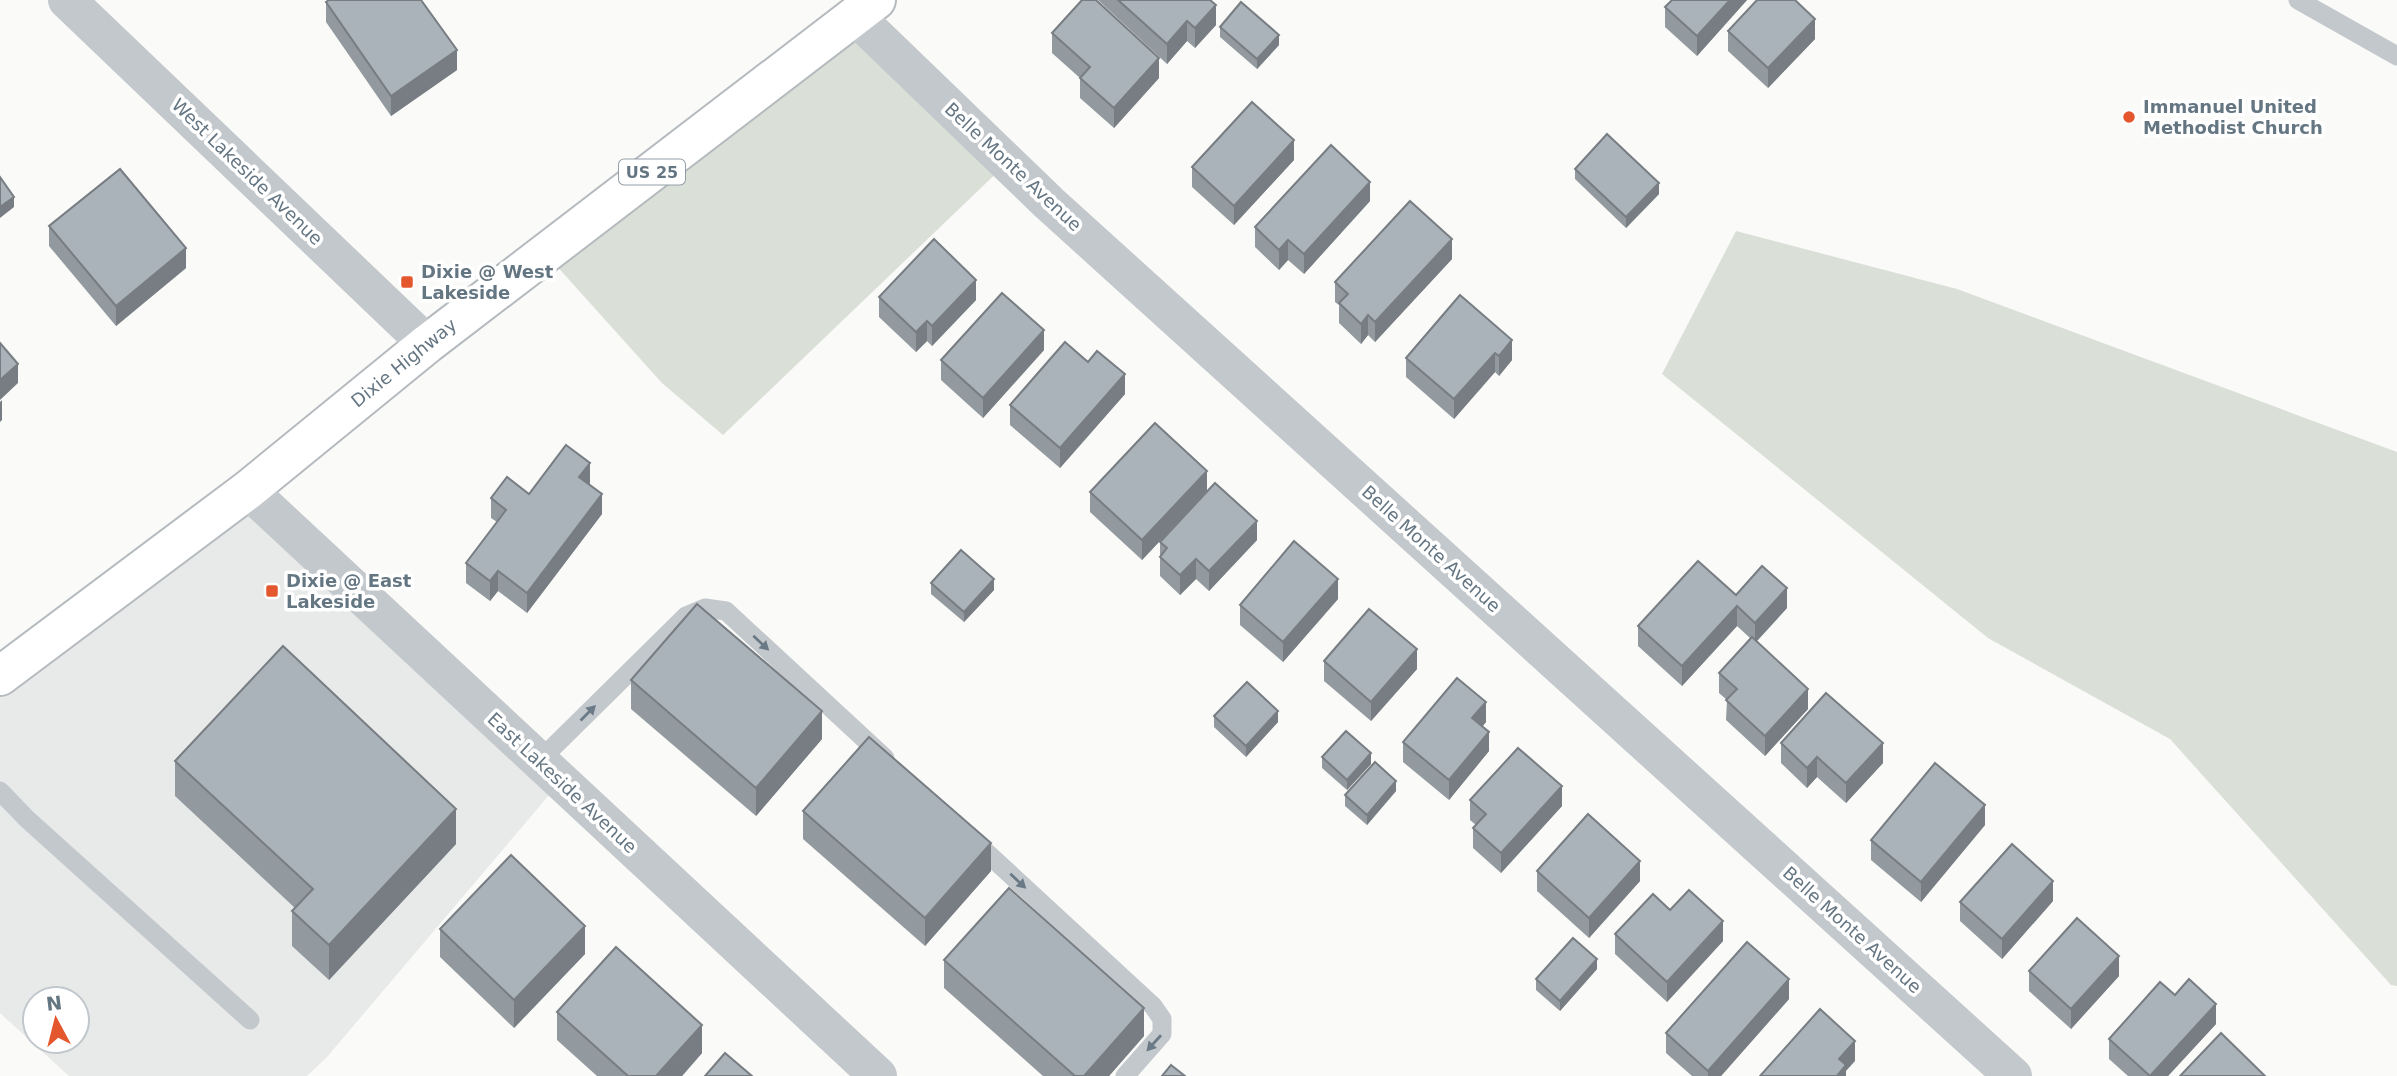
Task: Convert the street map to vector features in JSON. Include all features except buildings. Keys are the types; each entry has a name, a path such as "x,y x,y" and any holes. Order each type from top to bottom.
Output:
{"main road":[{"name":"Dixie Highway","path":"0,676 248,490 427,344 866,8"}],"street":[{"name":"West Lakeside Avenue","path":"67,0 427,344"},
{"name":"Belle Monte Avenue","path":"866,8 1049,203 2014,1076"},
{"name":"East Lakeside Avenue","path":"248,490 877,1076"}],"lane":[{"path":"2298,0 2397,56"},
{"path":"539,761 686,616 705,608 726,611 899,771"},
{"path":"0,791 37,828 250,1020"},
{"path":"960,828 1153,1006 1162,1020 1162,1034 1125,1076"}],"shaded area":[{"path":"855,16 1007,163 723,435 662,383 545,253"},
{"path":"1736,231 1957,289 2397,452 2397,986 2391,985 2170,739 1988,638 1662,374"},
{"path":"248,490 561,781 327,1057 307,1076 69,1076 46,1055 91,1055 91,985 21,985 21,1032 0,1013 0,676"}],"place":[{"name":"Immanuel United Methodist Church","path":"2129,117"},
{"name":"Dixie @ West Lakeside","path":"407,282"},
{"name":"Dixie @ East Lakeside","path":"272,591"}]}
